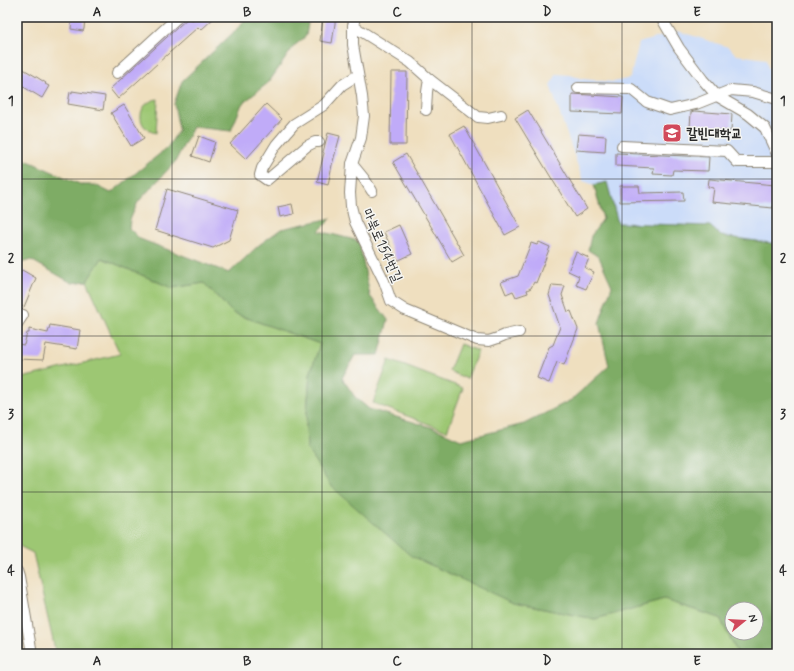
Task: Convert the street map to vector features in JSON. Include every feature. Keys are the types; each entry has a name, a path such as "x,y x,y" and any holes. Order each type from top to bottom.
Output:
{"street":[{"path":"662,17 679,48 703,80 717,96 748,114 765,128 777,154"},
{"path":"117,73 173,18"},
{"path":"354,22 410,62 429,79 478,117 488,118 501,115"},
{"name":"마북로154번길","path":"354,22 353,45 364,116 361,138 352,164 350,193 351,206 355,222 384,281 391,301 406,310 477,340 489,341 519,332"},
{"path":"319,142 315,142 307,146 267,180 260,175 262,168 276,145 294,124 324,105 342,85 358,75"},
{"path":"426,110 426,92 429,79"},
{"path":"578,88 631,89 647,102 670,110 696,104 730,90 753,92 777,99"},
{"path":"622,146 727,150 737,162 777,162"},
{"path":"352,164 366,180 372,191"},
{"path":"17,572 32,654"}],"shaded area":[{"name":"칼빈대학교","path":"678,31 728,47 737,55 766,59 768,68 777,69 777,244 721,236 710,226 618,223 607,182 594,185 583,181 550,85 557,74 570,75 583,79 614,82 630,78 639,43"}],"green space":[{"path":"247,17 309,17 306,36 294,46 269,82 242,104 231,131 193,127 175,162 138,202 130,220 129,228 140,239 229,273 259,245 281,229 332,218 319,231 359,241 370,296 388,320 379,355 355,355 342,378 355,397 369,409 434,428 461,440 524,424 571,400 609,366 599,323 612,286 599,257 588,250 591,236 603,219 594,185 607,182 618,223 710,226 721,236 777,244 777,654 738,654 732,641 764,641 764,601 724,601 724,626 720,618 664,600 595,619 513,603 411,556 330,485 307,449 306,425 310,374 320,344 233,313 204,283 172,288 102,258 87,281 72,283 31,260 17,264 17,156 82,185 95,185 111,193 167,148 179,130 174,104 182,81 236,30"},
{"path":"158,99 156,133 149,131 144,126 141,116 145,105"},
{"path":"102,258 172,288 204,283 233,313 320,344 310,374 306,425 307,449 513,603 595,619 664,600 720,618 724,626 724,641 732,641 738,654 56,654 33,553 17,545 17,378 120,354 87,281"},
{"path":"460,344 478,351 467,379 449,371"},
{"path":"389,360 463,388 447,431 373,403"}],"building":[{"path":"72,17 85,17 83,31 71,29"},
{"path":"189,17 192,20 196,17 215,17 201,30 198,27 118,99 110,89"},
{"path":"326,17 336,17 332,43 320,41 323,20 325,20"},
{"path":"17,67 20,67 49,86 42,98 17,83"},
{"path":"391,72 407,72 406,145 390,145"},
{"path":"72,91 105,96 103,110 68,104 70,92 72,93"},
{"path":"572,94 623,97 622,114 572,112"},
{"path":"266,104 282,119 246,159 230,144"},
{"path":"124,105 144,138 131,146 111,113"},
{"path":"528,110 587,209 575,217 515,118"},
{"path":"691,112 732,114 731,131 690,128"},
{"path":"464,126 520,227 505,235 450,134"},
{"path":"328,133 340,136 328,185 317,182"},
{"path":"578,134 606,136 605,152 576,150"},
{"path":"199,136 215,142 209,162 192,156"},
{"path":"616,153 709,157 708,171 673,170 672,175 653,174 654,168 616,166"},
{"path":"406,154 464,255 452,262 393,162"},
{"path":"709,179 775,185 773,208 712,202 714,188 708,187"},
{"path":"620,186 639,186 640,193 683,192 684,201 620,202"},
{"path":"167,189 238,210 229,240 213,248 155,230"},
{"path":"292,204 294,214 280,217 278,207"},
{"path":"399,225 412,254 397,261 384,232"},
{"path":"539,242 550,247 536,283 534,282 531,288 527,290 528,293 516,297 513,291 506,294 501,282 518,276 531,243 537,245"},
{"path":"576,252 589,258 585,268 594,272 586,289 576,285 579,276 568,271"},
{"path":"22,270 36,278 24,307 17,304 17,279"},
{"path":"552,285 565,286 562,295 568,312 571,311 578,329 564,365 557,362 549,383 537,378 549,347 553,345 560,327 549,295"},
{"path":"50,325 80,330 77,349 46,344 43,360 17,359 17,344 24,345 29,329 48,333"}],"place":[{"name":"칼빈대학교","path":"672,133"}]}
